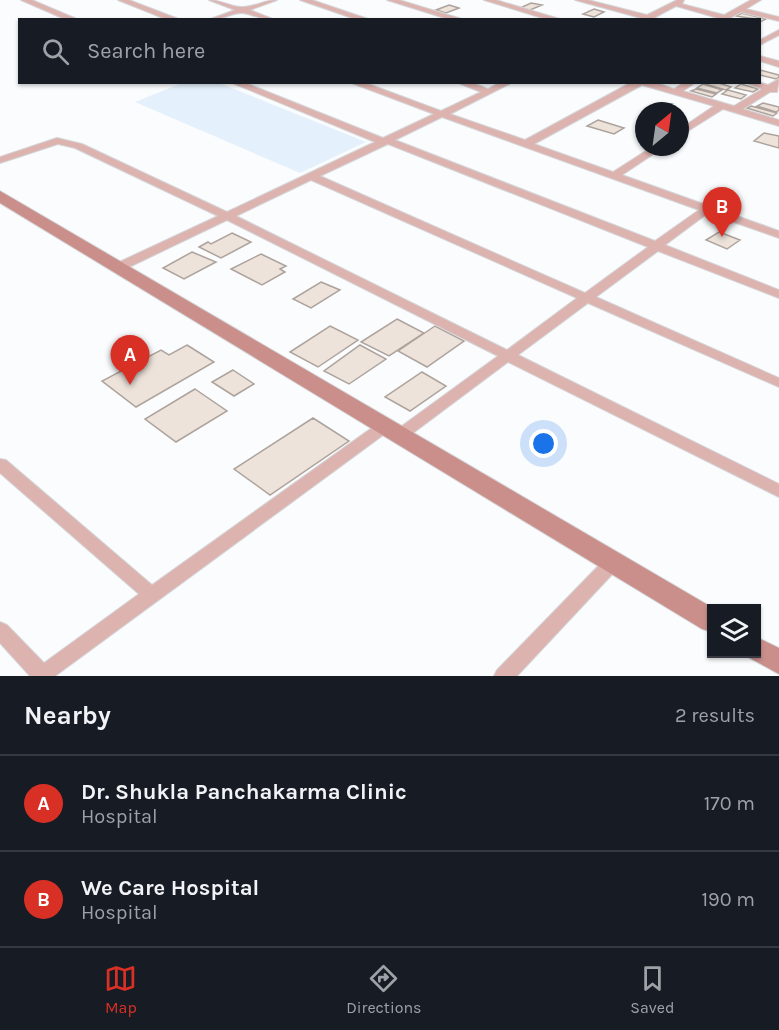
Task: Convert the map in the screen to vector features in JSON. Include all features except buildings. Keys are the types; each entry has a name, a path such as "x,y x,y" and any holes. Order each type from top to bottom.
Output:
{"street":[{"path":"26,0 70,18"},
{"path":"122,0 172,18"},
{"path":"213,0 266,18"},
{"path":"218,18 273,0"},
{"path":"304,0 362,18"},
{"path":"391,0 453,18"},
{"path":"488,0 553,18"},
{"path":"579,0 645,18 679,1 722,18 757,0"},
{"path":"739,9 779,18"},
{"path":"764,37 779,32"},
{"path":"764,37 779,41"},
{"path":"761,60 779,64"},
{"path":"735,110 779,82"},
{"path":"239,84 779,294"},
{"path":"359,84 779,235"},
{"path":"466,84 489,92"},
{"path":"119,267 505,84"},
{"path":"526,144 638,84"},
{"path":"649,84 779,123"},
{"path":"675,92 689,84"},
{"path":"755,84 779,91"},
{"path":"689,127 721,106"},
{"path":"0,160 48,143 66,142 227,216 779,492"},
{"path":"614,176 645,156"},
{"path":"311,176 779,383"},
{"path":"0,196 707,619"},
{"path":"0,630 41,675 152,595 393,431 508,356 707,209"},
{"path":"0,464 152,595"},
{"path":"504,676 613,562"},
{"path":"761,651 779,662"}],"shaded area":[{"path":"180,84 221,84 366,142 300,173 135,102"}],"place":[{"name":"We Care Hospital","path":"722,237"},
{"name":"Dr. Shukla Panchakarma Clinic","path":"130,385"}]}
